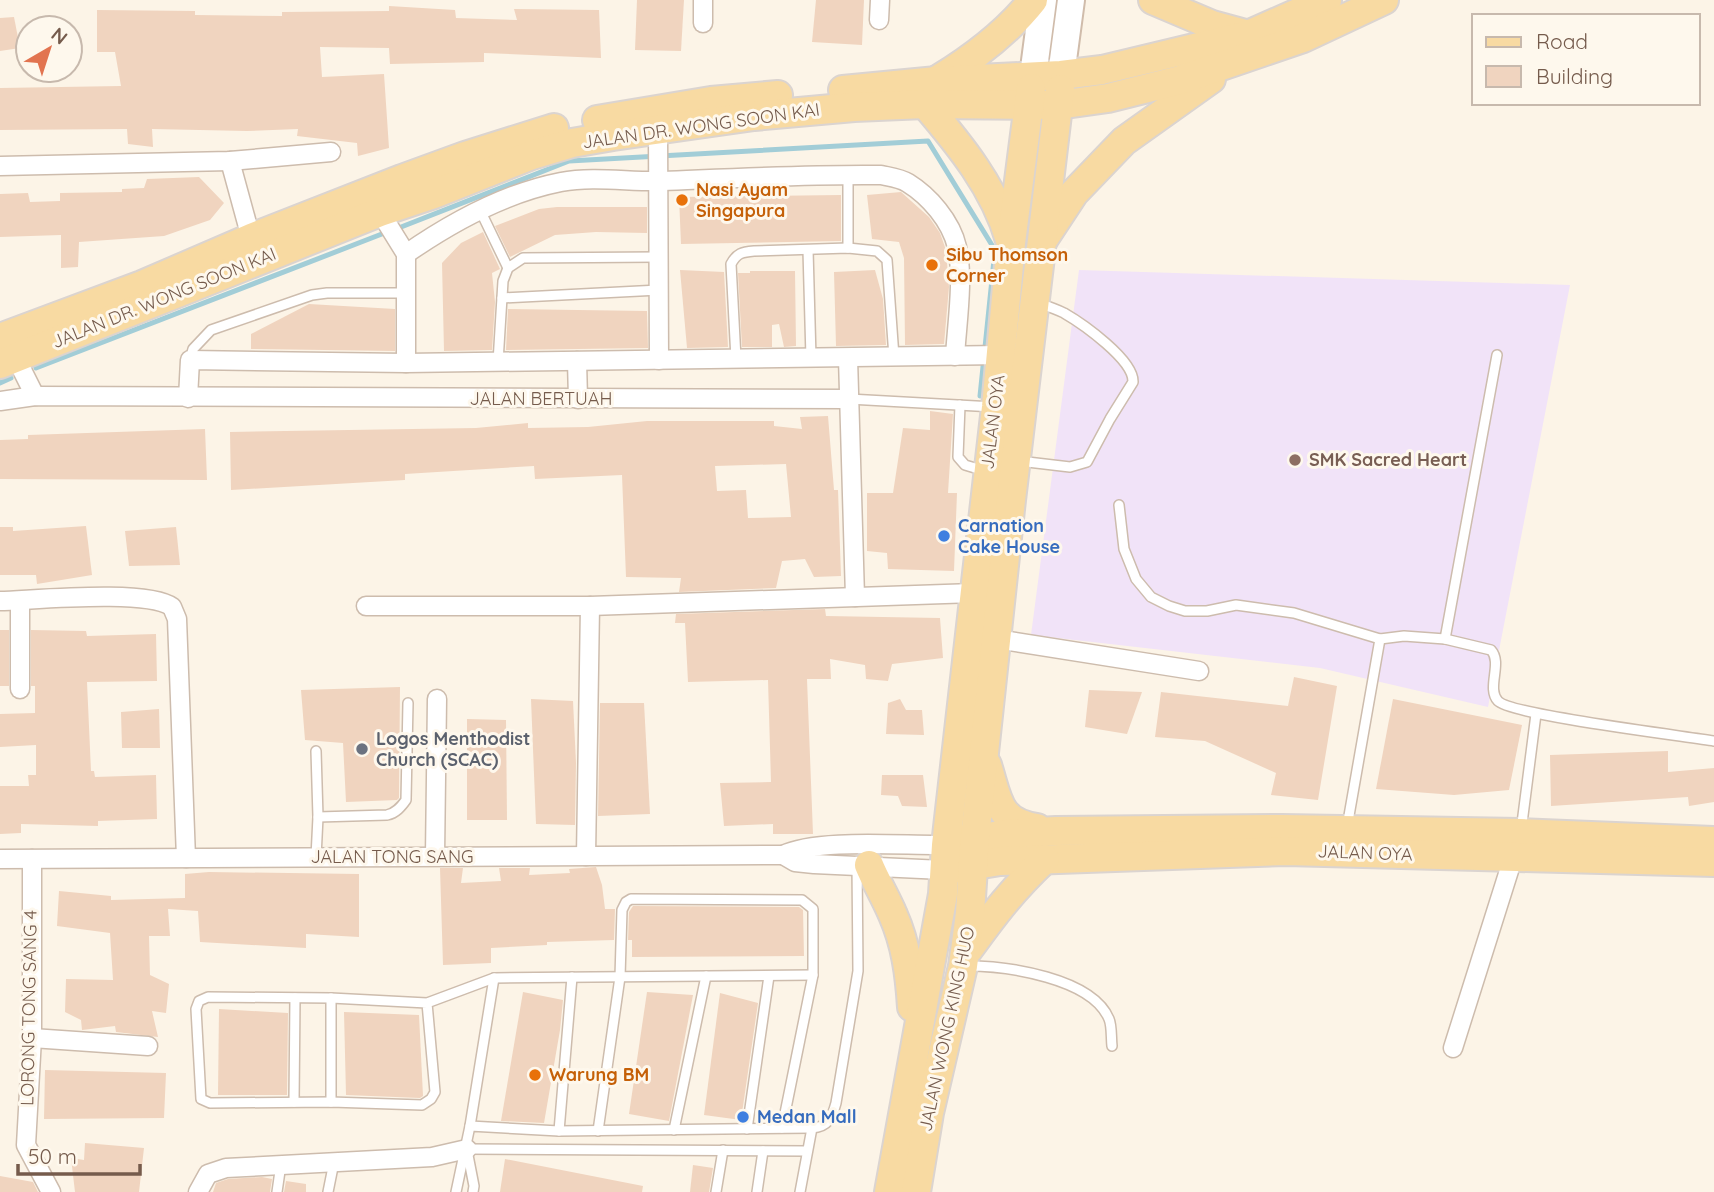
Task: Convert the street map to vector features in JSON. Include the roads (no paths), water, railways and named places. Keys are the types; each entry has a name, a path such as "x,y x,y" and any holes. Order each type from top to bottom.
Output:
{"main road":[{"path":"1011,243 1003,214 931,92 1013,25 1033,0"},
{"name":"JALAN OYA","path":"945,858 996,407 980,356 1011,243 1042,0"},
{"name":"JALAN OYA","path":"974,865 1039,245 1071,0"},
{"path":"1153,0 1212,25 1248,35"},
{"name":"JALAN DR. WONG SOON KAI","path":"5,353 384,218 434,194 532,155 572,143 658,140 754,116 854,107 1033,76 1102,70 1248,35 1327,0"},
{"name":"JALAN DR. WONG SOON KAI","path":"5,353 142,285 251,238 452,160 553,128 710,101 931,92 1029,105 1058,105 1108,98 1180,80 1303,38 1384,0"},
{"path":"1039,245 1074,193 1124,141 1237,61"},
{"path":"984,756 1001,810 1007,817 1023,826 1056,831"},
{"name":"JALAN OYA","path":"945,858 975,837 1056,831 1347,830 1517,845 1617,858 1714,862"},
{"name":"JALAN OYA","path":"945,858 974,865 1000,861 1286,851 1714,841"},
{"name":"JALAN WONG KING HUO","path":"889,1192 943,894 945,858"},
{"path":"964,960 1001,903 1045,859"},
{"path":"863,865 893,915 905,953 909,969 915,1041"},
{"name":"JALAN WONG KING HUO","path":"916,1192 929,1113 964,960 974,865"}],"street":[{"path":"703,0 703,23"},
{"path":"879,20 880,0"},
{"path":"658,140 659,360"},
{"path":"0,166 230,161 331,152"},
{"path":"230,161 251,238"},
{"path":"188,398 190,360 406,363 980,356 959,271 957,245 947,223 929,200 905,181 881,175 658,175 576,180 558,183 480,210 404,249"},
{"path":"384,218 404,249 406,363"},
{"path":"5,353 35,396"},
{"path":"848,358 855,597"},
{"path":"577,361 578,399"},
{"name":"JALAN BERTUAH","path":"0,401 35,396 849,399"},
{"path":"366,606 590,606 974,593"},
{"path":"0,601 87,597 157,599 173,607 177,619 186,858"},
{"path":"20,601 20,690"},
{"path":"586,856 590,606"},
{"path":"996,639 1199,671"},
{"path":"435,856 437,699"},
{"path":"1453,1048 1517,845"},
{"name":"JALAN TONG SANG","path":"0,859 783,855 795,849 824,846 945,858"},
{"name":"JALAN TONG SANG","path":"783,855 795,862 863,865 945,858"},
{"name":"LORONG TONG SANG 4","path":"32,859 32,1038 26,1145 51,1192"},
{"path":"32,1038 148,1046"},
{"path":"198,1192 203,1180 215,1170 432,1157 467,1149"}],"lane":[{"path":"848,174 848,248"},
{"path":"480,210 508,268 502,298 498,362"},
{"path":"736,359 732,264 735,256 754,250 848,248 877,251 887,260 894,357"},
{"path":"808,250 811,358"},
{"path":"508,268 523,258 658,257"},
{"path":"502,298 659,290"},
{"path":"190,360 193,349 211,330 312,295 406,293"},
{"path":"1016,460 1070,467 1087,462 1133,382 1131,369 1091,331 1064,313 1034,300"},
{"path":"1445,639 1497,355"},
{"path":"849,399 996,407"},
{"path":"960,405 958,457 965,465 987,471"},
{"path":"1119,505 1124,549 1136,579 1150,597 1169,606 1185,611 1208,611 1236,605 1294,613 1380,639 1404,636 1445,639 1491,650 1496,661 1494,696 1500,704 1507,707 1536,714 1714,741"},
{"path":"1347,830 1380,639"},
{"path":"317,817 387,815 394,813 406,800 408,703"},
{"path":"1517,845 1536,714"},
{"path":"316,751 316,857"},
{"path":"470,1126 559,1131 747,1129 812,1128 828,1122 836,1103 858,971 863,865"},
{"path":"598,1130 620,977 622,910 625,902 631,899 802,900 810,905 815,914 813,975 782,1128"},
{"path":"964,960 997,966 1071,986 1083,992 1095,999 1110,1019 1112,1045"},
{"path":"427,1003 435,1092 431,1099 422,1105 331,1102 210,1103 201,1099 196,1009 199,1001 208,997 331,998 427,1003 494,978 813,975"},
{"path":"674,1129 706,976"},
{"path":"747,1129 769,976"},
{"path":"559,1131 572,977"},
{"path":"456,1192 467,1149 494,978"},
{"path":"294,1102 295,998"},
{"path":"331,998 331,1102"},
{"path":"800,1192 812,1128"},
{"path":"467,1149 807,1151"},
{"path":"467,1149 473,1192"},
{"path":"716,1192 723,1150"},
{"path":"757,1192 764,1151"},
{"path":"328,1192 334,1162"},
{"path":"277,1192 281,1164"}],"waterway":[{"path":"396,229 569,161 928,141 995,250 980,396"},
{"path":"36,368 387,232"},
{"path":"0,383 11,378"}],"place":[{"name":"Nasi Ayam Singapura","path":"682,200"},
{"name":"Sibu Thomson Corner","path":"932,265"},
{"name":"SMK Sacred Heart","path":"1295,460"},
{"name":"Carnation Cake House","path":"944,536"},
{"name":"Logos Menthodist Church (SCAC)","path":"362,749"},
{"name":"Warung BM","path":"535,1075"},
{"name":"Medan Mall","path":"743,1117"}]}
